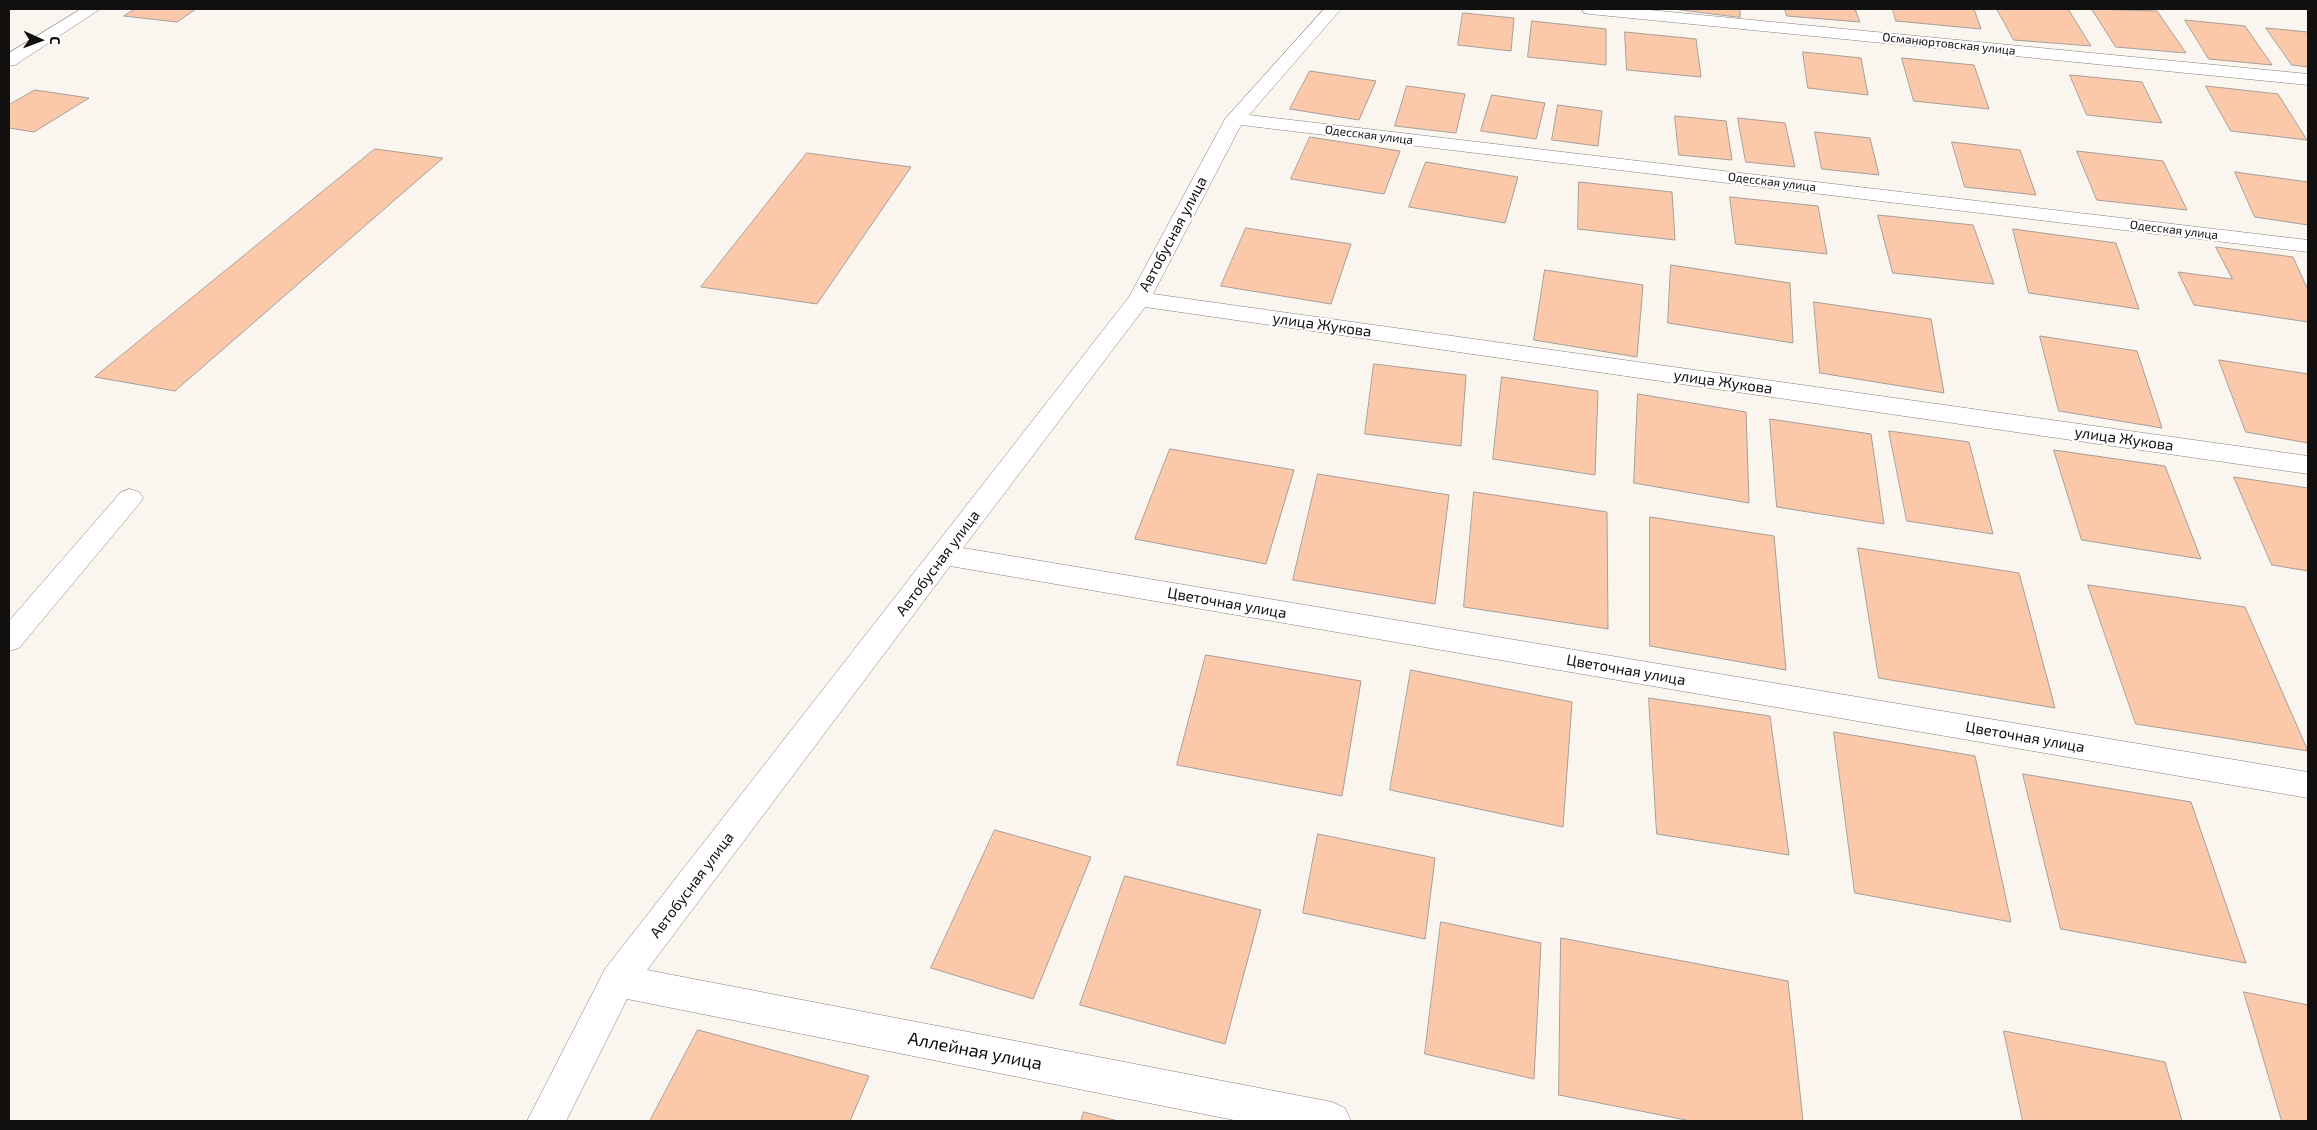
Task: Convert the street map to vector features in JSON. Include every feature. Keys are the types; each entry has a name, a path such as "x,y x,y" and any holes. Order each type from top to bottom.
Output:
{"street":[{"path":"60,9 89,11"},
{"name":"Автобусная улица","path":"546,1121 618,981 1139,299 1235,119 1333,9"},
{"name":"Османюртовская улица","path":"1590,9 2308,80"},
{"path":"9,61 89,11"},
{"name":"Одесская улица","path":"1235,119 2308,246"},
{"name":"улица Жукова","path":"1139,299 2308,465"},
{"path":"9,640 130,498"},
{"name":"Цветочная улица","path":"944,555 2308,785"},
{"name":"Аллейная улица","path":"618,981 1332,1121"}],"building":[{"path":"135,9 196,9 177,22 124,16"},
{"path":"1673,9 1740,9 1740,17"},
{"path":"1785,9 1855,9 1860,22 1787,16"},
{"path":"1893,9 1974,9 1981,29 1896,21"},
{"path":"1997,9 2068,9 2091,46 2014,40"},
{"path":"2092,9 2157,11 2186,53 2116,47"},
{"path":"1463,13 1514,18 1511,51 1458,45"},
{"path":"2185,20 2245,26 2272,65 2209,59"},
{"path":"1532,21 1606,29 1606,65 1528,57"},
{"path":"2266,28 2308,32 2308,67 2292,65"},
{"path":"1625,32 1696,39 1701,77 1627,70"},
{"path":"1803,52 1861,58 1868,95 1808,88"},
{"path":"1902,58 1974,65 1989,109 1914,101"},
{"path":"1310,71 1376,81 1359,120 1290,109"},
{"path":"2070,75 2142,82 2162,123 2087,115"},
{"path":"1407,86 1465,94 1456,133 1395,126"},
{"path":"2206,86 2278,94 2307,140 2231,131"},
{"path":"35,90 89,98 34,132 9,128 9,105"},
{"path":"1492,95 1545,103 1536,139 1481,131"},
{"path":"1558,105 1602,111 1598,146 1552,140"},
{"path":"1675,116 1726,121 1732,160 1679,155"},
{"path":"1738,118 1785,123 1795,167 1746,162"},
{"path":"1815,132 1870,138 1879,175 1822,169"},
{"path":"1310,137 1400,151 1384,194 1291,179"},
{"path":"1952,142 2020,150 2036,195 1965,187"},
{"path":"375,149 443,158 175,391 95,377"},
{"path":"2077,151 2163,161 2187,210 2097,200"},
{"path":"807,153 911,167 817,304 701,287"},
{"path":"1426,162 1518,177 1505,223 1409,207"},
{"path":"2235,172 2308,182 2308,225 2255,217"},
{"path":"1579,182 1672,192 1675,240 1578,229"},
{"path":"1730,197 1818,206 1827,254 1736,244"},
{"path":"1878,215 1973,225 1994,284 1893,273"},
{"path":"1246,228 1351,244 1331,304 1221,286"},
{"path":"2013,229 2116,243 2139,309 2029,293"},
{"path":"2216,247 2293,257 2308,290 2308,322 2194,305 2178,272 2232,279"},
{"path":"1671,265 1790,283 1793,343 1668,323"},
{"path":"1545,270 1643,285 1637,357 1534,340"},
{"path":"1814,302 1931,319 1944,393 1820,373"},
{"path":"2040,336 2137,351 2162,428 2059,411"},
{"path":"2219,360 2308,374 2308,443 2246,432"},
{"path":"1374,364 1466,375 1461,446 1365,434"},
{"path":"1502,377 1598,391 1595,475 1493,459"},
{"path":"1638,394 1746,412 1749,503 1634,483"},
{"path":"1770,419 1871,434 1884,524 1777,507"},
{"path":"1889,431 1969,442 1993,534 1907,521"},
{"path":"1170,449 1294,470 1266,564 1135,539"},
{"path":"2054,450 2165,466 2201,559 2082,540"},
{"path":"1318,474 1449,495 1435,604 1293,580"},
{"path":"2234,477 2308,488 2308,571 2272,565"},
{"path":"1474,492 1607,512 1608,629 1464,607"},
{"path":"1650,517 1774,536 1786,670 1650,646"},
{"path":"1858,548 2019,573 2055,708 1879,678"},
{"path":"2088,585 2245,607 2308,751 2136,724"},
{"path":"1206,655 1361,681 1342,796 1177,765"},
{"path":"1411,670 1572,702 1563,827 1390,790"},
{"path":"1649,698 1770,716 1789,855 1657,834"},
{"path":"1834,732 1975,756 2011,922 1855,893"},
{"path":"2023,774 2191,802 2246,963 2061,929"},
{"path":"995,830 1091,857 1033,999 931,968"},
{"path":"1318,834 1435,858 1425,939 1303,913"},
{"path":"1125,876 1261,910 1225,1044 1080,1005"},
{"path":"1441,922 1541,943 1534,1079 1425,1054"},
{"path":"1561,938 1788,981 1803,1121 1691,1121 1559,1095"},
{"path":"2244,992 2308,1005 2308,1121 2282,1121"},
{"path":"698,1030 869,1076 850,1121 650,1121"},
{"path":"2004,1031 2165,1062 2182,1121 2023,1121"},
{"path":"1084,1112 1118,1121 1081,1121"}]}
